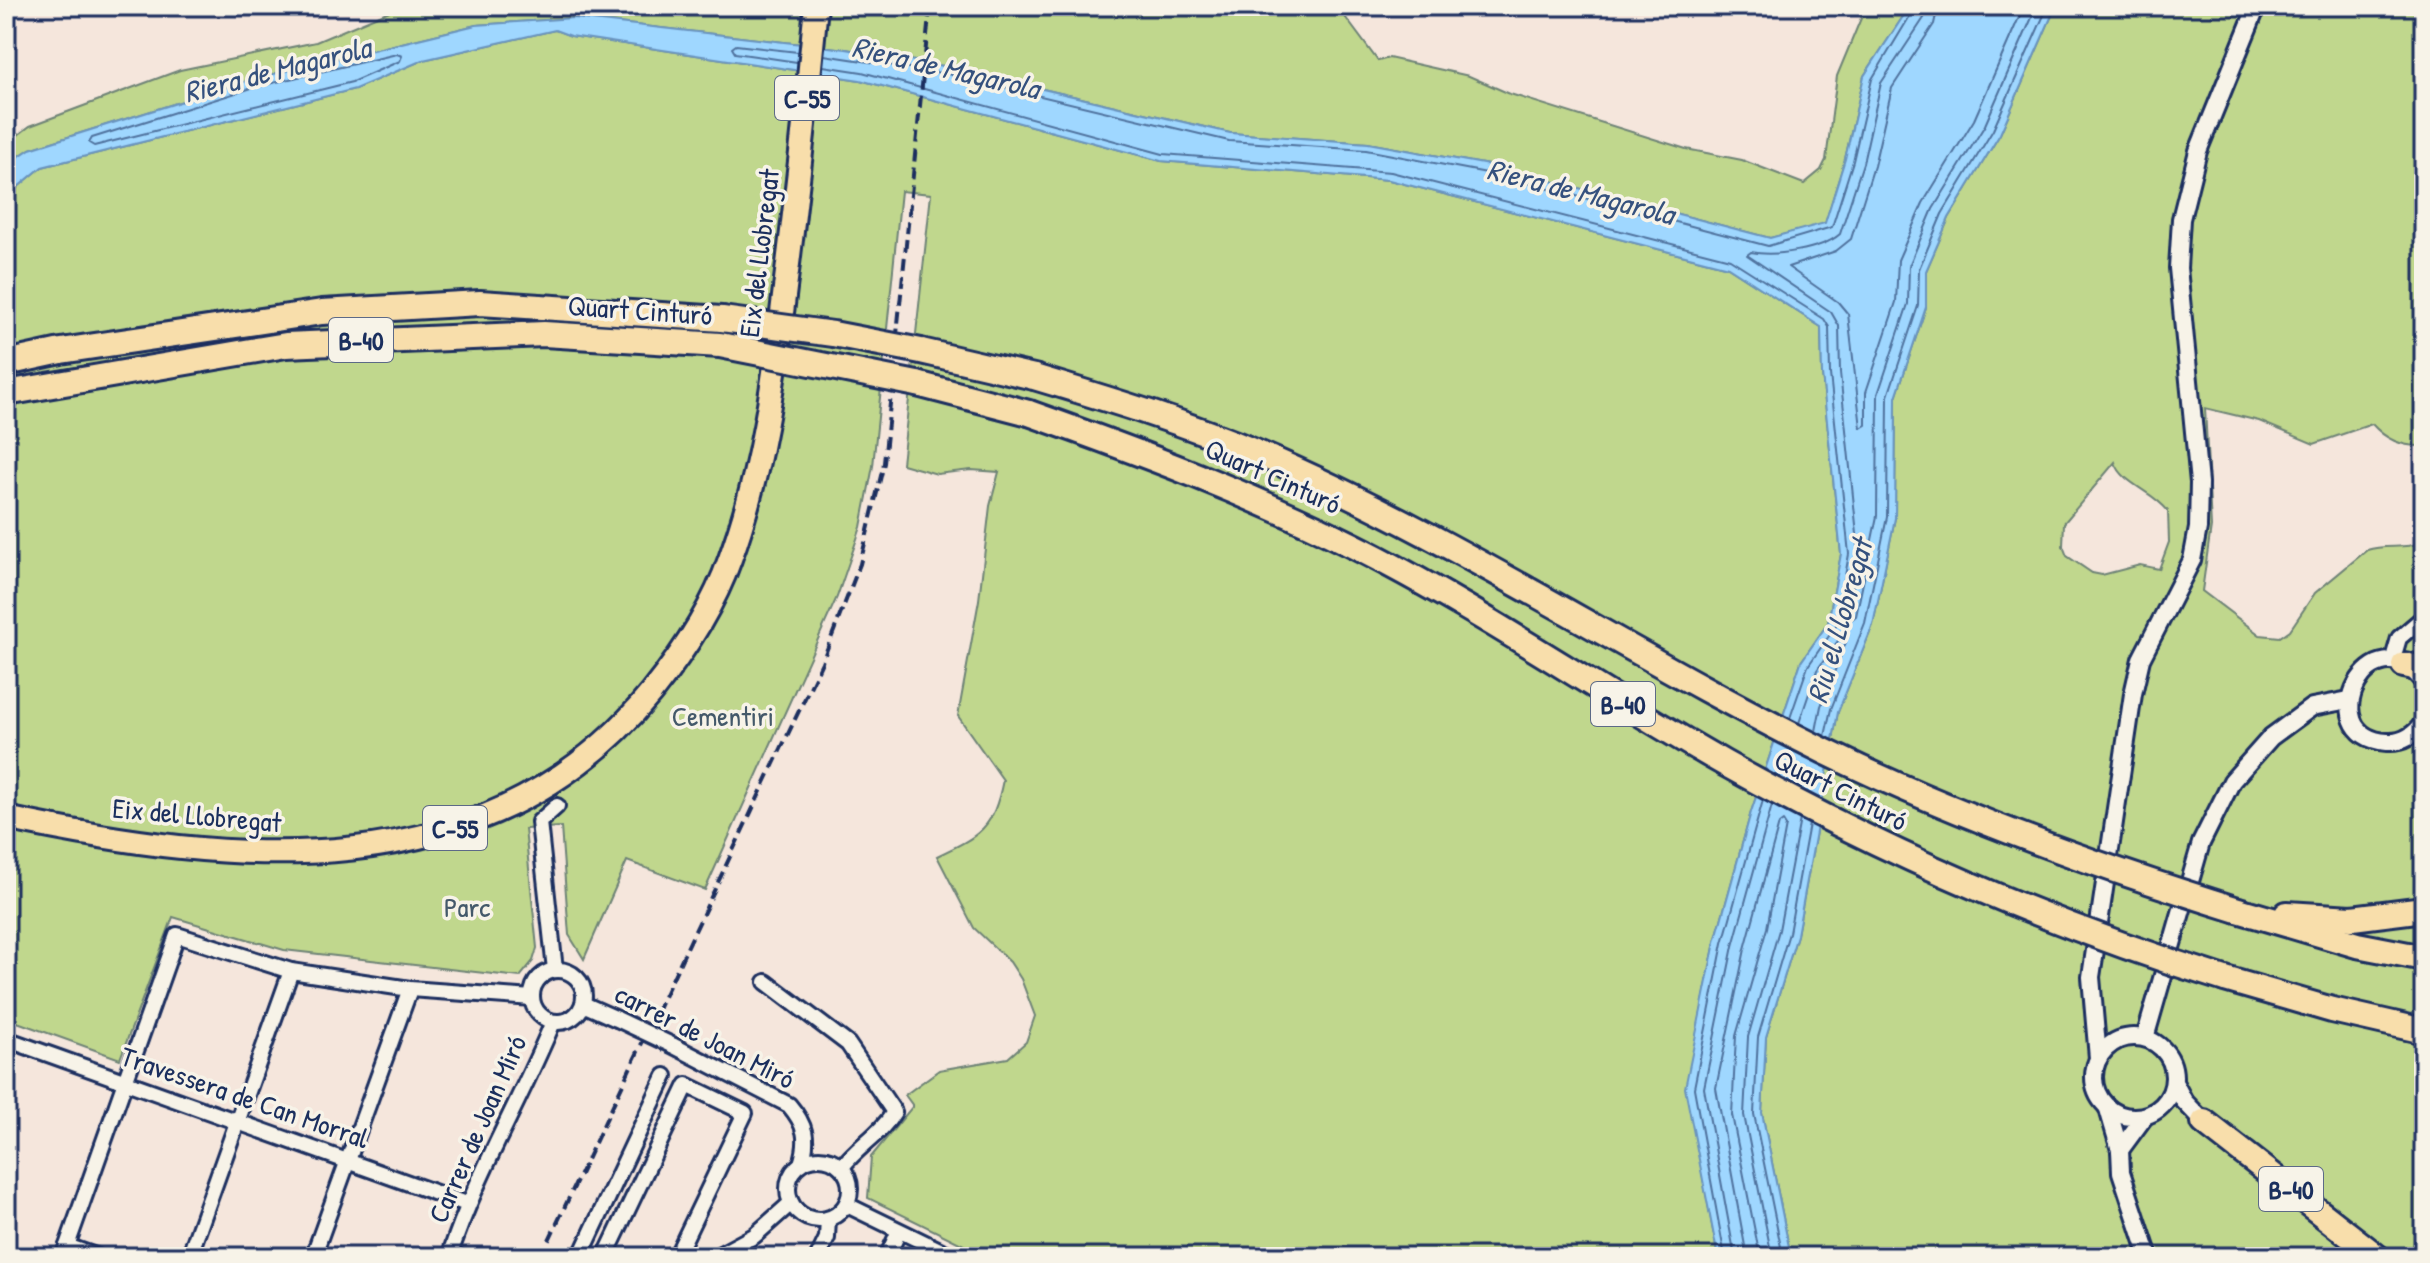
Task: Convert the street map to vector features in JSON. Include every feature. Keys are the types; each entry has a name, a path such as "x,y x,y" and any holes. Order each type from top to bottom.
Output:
{"highway":[{"name":"Eix del Llobregat","path":"6,818 209,851 291,854 381,846 473,823 526,798 620,730 677,660 716,592 730,560 770,414 798,191 816,6"},
{"name":"Quart Cinturó","path":"6,363 61,351 322,312 480,303 722,319 833,334 1034,377 1205,432 1319,481 1468,556 1747,710 1885,780 2072,856 2357,945 2424,958"},
{"name":"Quart Cinturó","path":"6,393 286,345 544,334 720,345 917,384 1029,413 1247,494 1354,546 1723,763 1873,841 2049,918 2225,979 2332,1010 2424,1031"},
{"name":"Eix del Llobregat","path":"6,806 140,831 278,843 391,831 439,821 496,800 575,752 629,702 688,618 745,505"},
{"path":"2238,910 2352,918 2424,909"},
{"name":"B-40","path":"2204,1122 2377,1257"}],"street":[{"path":"2149,1257 2121,1172 2120,1150 2108,1109 2095,1091 2093,1080 2098,1058 2091,1006 2096,941 2141,659 2192,560 2198,528 2199,483 2180,311 2181,219 2198,151 2257,6"},
{"path":"2424,617 2399,638 2407,665 2424,683"},
{"path":"2407,665 2369,668 2359,677 2349,700 2357,726 2380,741 2406,739 2424,722"},
{"path":"2145,1038 2156,1010 2201,843 2232,781 2271,737 2312,707 2349,700"},
{"path":"555,970 539,822 557,806"},
{"path":"98,1257 65,1252 177,935 291,971 410,989 532,998"},
{"path":"555,970 565,971 580,982 583,1004 570,1020 553,1022 542,1016 532,998 538,980 555,970"},
{"path":"189,1257 291,971"},
{"path":"766,982 848,1044 894,1112 884,1128 858,1147 842,1167"},
{"path":"313,1257 410,989"},
{"name":"carrer de Joan Miró","path":"583,1004 789,1105 802,1119 808,1142 801,1164"},
{"path":"2091,1006 2116,1040"},
{"name":"Carrer de Joan Miró","path":"449,1257 467,1204 553,1022"},
{"path":"2098,1058 2116,1040 2145,1038 2164,1050 2170,1060 2174,1082 2166,1102 2151,1113 2120,1150"},
{"name":"Travessera de Can Morral","path":"6,1039 467,1204"},
{"path":"580,1257 665,1076"},
{"name":"B-40","path":"2174,1082 2184,1101 2204,1122"},
{"path":"605,1257 687,1085 745,1113 676,1257"},
{"path":"2108,1109 2132,1117 2151,1113"},
{"name":"B-40","path":"2151,1113 2204,1122"},
{"path":"826,1158 842,1167 851,1185 847,1205 828,1219 807,1218 791,1203 789,1181 801,1164 826,1158"},
{"path":"715,1257 754,1236 791,1203"},
{"path":"847,1205 954,1257"},
{"path":"818,1257 827,1238 828,1219"},
{"path":"887,1257 899,1231"},
{"path":"744,1257 754,1236"}],"green space":[{"path":"401,6 1314,6 1343,14 1378,61 1389,58 1469,76 1510,94 1686,149 1742,160 1804,184 1821,170 1826,160 1837,76 1866,6 1910,6 1864,76 1845,159 1825,224 1770,238 1494,166 1368,143 1230,133 949,67 846,49 574,18 476,25 253,79 30,149 6,165 6,144 30,126 180,70 316,42"},
{"path":"2056,6 2424,6 2424,446 2395,441 2372,424 2314,444 2259,421 2205,408 2211,527 2202,591 2260,635 2280,637 2290,630 2315,593 2367,550 2410,546 2424,541 2424,1257 1791,1257 1762,1113 1766,1037 1797,935 1838,712 1873,625 1895,518 1896,397 1926,307 1926,271 1949,218 2000,134","holes":["2115,462 2119,470 2168,511 2169,542 2159,569 2140,565 2102,575 2092,573 2067,556 2063,546 2064,523"]},
{"path":"555,30 571,36 860,80 1161,161 1389,180 1728,267 1821,327 1822,374 1841,554 1828,623 1801,662 1751,812 1715,942 1686,1088 1718,1257 988,1257 868,1198 871,1157 913,1106 905,1095 939,1070 1008,1058 1026,1042 1035,1016 1021,979 1010,962 974,928 937,856 975,836 983,828 995,810 1003,780 958,716 979,600 990,506 999,472 971,470 937,474 902,464 931,194 901,191 873,466 861,527 837,597 705,890 627,861 584,959 569,935 561,827 525,829 537,948 533,961 520,977 284,950 173,917 120,1059 6,1018 6,197 42,167 355,89 423,60"}],"water":[{"path":"1910,6 2056,6 2000,134 1949,218 1926,271 1926,307 1896,397 1895,518 1873,625 1838,712 1797,935 1766,1037 1762,1113 1791,1257 1718,1257 1685,1088 1715,942 1751,812 1801,662 1828,623 1841,554 1822,374 1821,327 1728,267 1389,180 1161,161 860,80 571,36 555,30 423,60 355,89 42,167 6,197 6,165 30,149 253,79 476,25 574,18 846,49 949,67 1230,133 1368,143 1494,166 1770,238 1825,223 1845,159 1864,76"}],"railway":[{"path":"541,1257 822,662 860,564 884,463 930,6"}],"water label":[{"name":"Riera de Magarola","path":"946,67"},
{"name":"Riera de Magarola","path":"277,69"},
{"name":"Riera de Magarola","path":"1581,191"},
{"name":"Riu el Llobregat","path":"1839,621"}],"park label":[{"name":"Cementiri","path":"723,716"},
{"name":"Parc","path":"467,907"}]}
